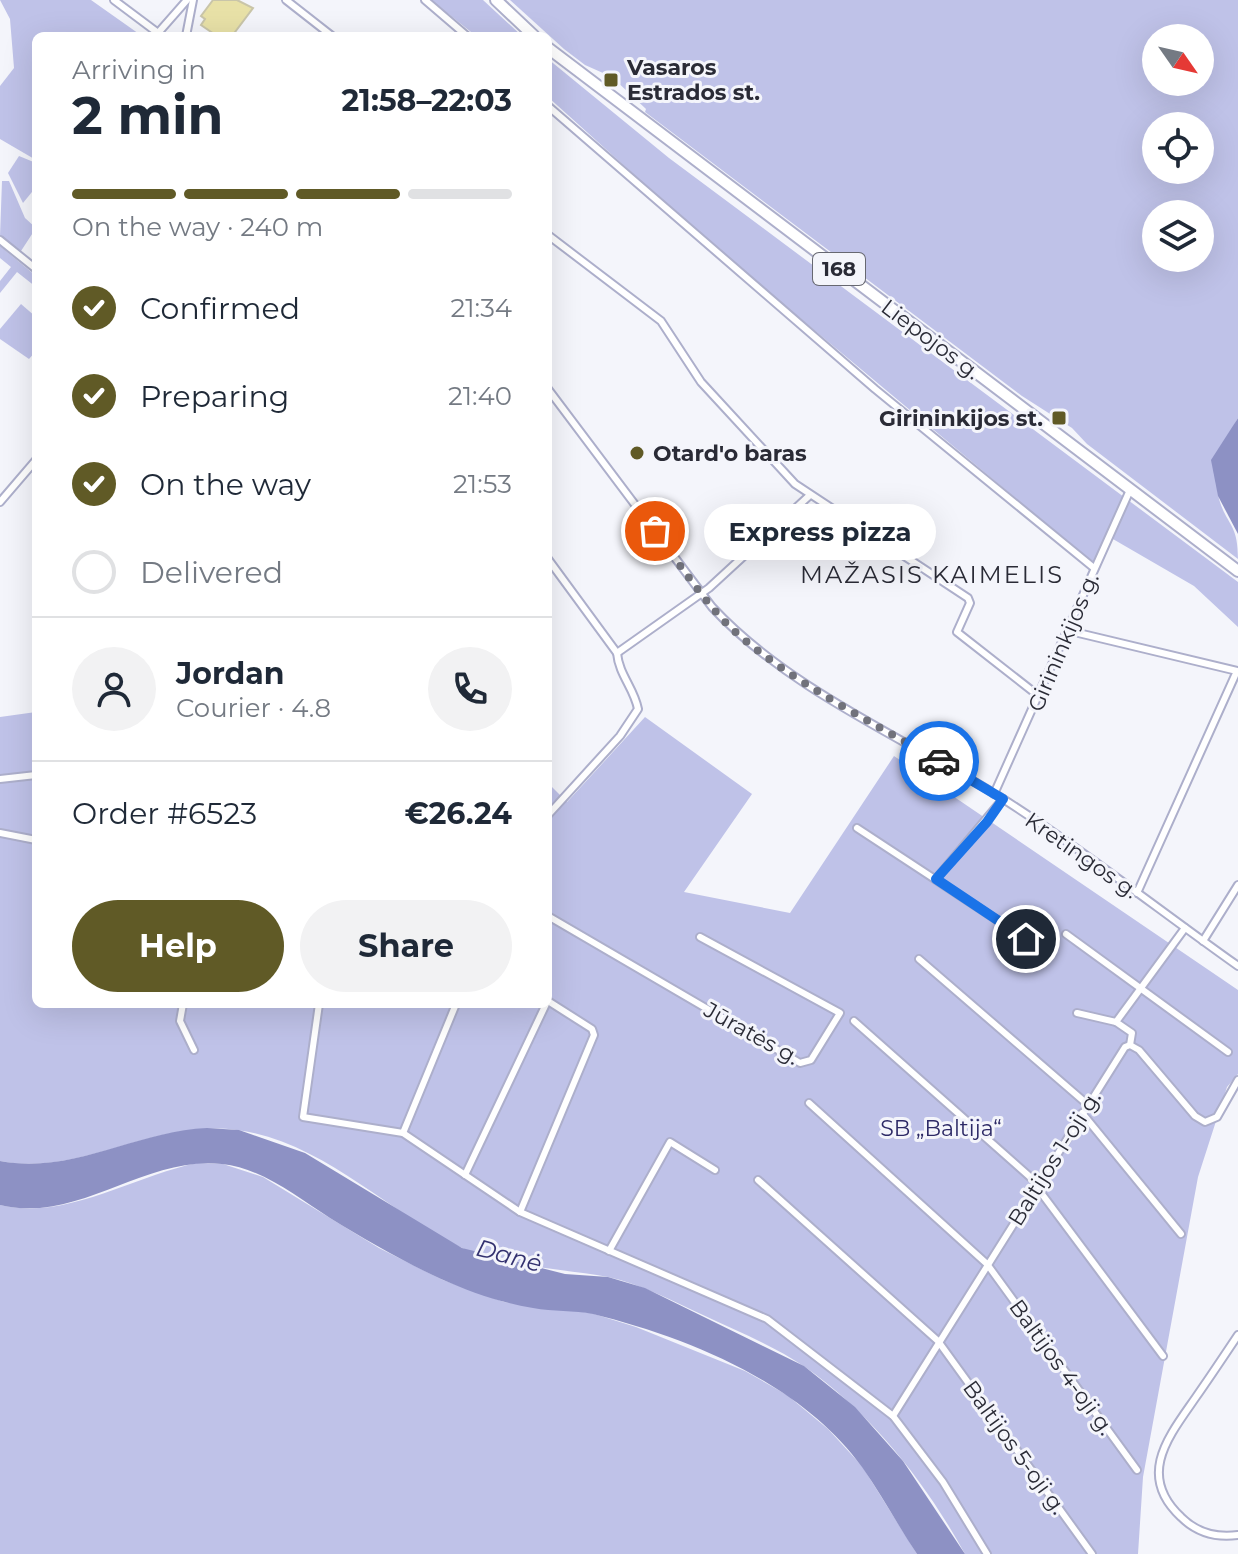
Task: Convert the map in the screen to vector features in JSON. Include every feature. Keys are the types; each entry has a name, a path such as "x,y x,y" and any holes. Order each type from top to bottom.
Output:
{"main road":[{"path":"496,0 530,32"},
{"name":"Liepojos g.","path":"552,51 1238,571"}],"street":[{"path":"114,0 156,32"},
{"path":"163,32 190,0"},
{"path":"186,32 190,0"},
{"path":"286,0 327,32"},
{"path":"425,0 462,32"},
{"path":"552,109 863,379 1094,568"},
{"path":"552,238 661,321 701,382 775,463 810,495 968,598 970,603 957,632 1040,697"},
{"path":"0,240 32,266"},
{"name":"Kretingos g.","path":"552,394 731,627 774,660 1003,799 1238,966"},
{"path":"0,502 32,465"},
{"name":"Girininkijos g.","path":"994,794 1070,631 1094,568 1130,490"},
{"path":"617,653 702,593 810,495"},
{"path":"552,564 617,653 619,670 636,700 635,719 552,811"},
{"path":"1070,631 1237,671 1137,893"},
{"path":"0,779 32,775"},
{"path":"936,879 987,822 1003,799"},
{"path":"857,828 1026,939"},
{"path":"0,833 32,839"},
{"path":"1203,941 1238,885"},
{"name":"Jūratės g.","path":"552,918 800,1063 811,1060 840,1013 700,937"},
{"path":"1116,1022 1185,928"},
{"path":"1066,934 1228,1052"},
{"path":"919,959 1087,1104"},
{"path":"520,1212 594,1035 592,1029 552,1006"},
{"path":"182,1008 180,1021 194,1050"},
{"path":"318,1008 303,1117 403,1133 520,1212 767,1319 893,1416 943,1482 987,1554"},
{"path":"403,1133 454,1008"},
{"path":"465,1175 545,1008"},
{"path":"1077,1013 1116,1022 1132,1033 1130,1045 1139,1050 1195,1116 1205,1122 1217,1117 1238,1080"},
{"path":"854,1021 1037,1185 1163,1356"},
{"name":"Baltijos 1-oji g.","path":"893,1416 1087,1104 1120,1053 1130,1045"},
{"name":"Baltijos 4-oji g.","path":"809,1103 987,1264 1137,1470"},
{"path":"1082,1113 1181,1234"},
{"path":"609,1251 670,1142 715,1170"},
{"name":"Baltijos 5-oji g.","path":"758,1180 938,1341 1092,1554"},
{"path":"1238,1335 1166,1439 1158,1468 1162,1491 1182,1518 1211,1535 1238,1535"}],"green space":[{"path":"0,0 91,0 136,32 32,32 32,158 0,139 0,86 14,68 10,19"},
{"path":"431,0 483,0 518,32 471,32"},
{"path":"510,0 1238,0 1238,418 1224,458 1218,492 1236,538 1238,559 1087,444 1072,428 1022,396 645,112 646,109 612,77 585,65 552,38 552,32 545,32"},
{"path":"552,62 669,158 1238,582 1238,627 1194,586 1106,535 1093,563 711,244 552,101"},
{"path":"19,156 32,161 32,192 23,203 8,173"},
{"path":"2,181 9,181 25,218 32,224 32,234 21,251 0,236"},
{"path":"0,246 32,273 32,284 17,272 0,293 0,281 11,267 0,258"},
{"path":"21,304 32,314 32,356 29,359 0,339 0,329"},
{"name":"SB „Baltija“","path":"32,713 32,1008 552,1008 552,787 567,802 645,717 752,794 684,892 790,913 894,756 1238,990 1238,1074 1227,1087 1198,1177 1143,1477 1138,1554 965,1554 933,1501 875,1428 830,1386 793,1359 633,1284 608,1277 494,1259 460,1247 325,1162 268,1137 237,1130 206,1129 175,1132 60,1161 30,1164 0,1161 0,717"},
{"path":"197,1163 223,1164 263,1177 379,1248 443,1280 504,1302 591,1313 636,1327 745,1371 787,1395 828,1429 862,1466 917,1554 0,1554 0,1205 50,1207 74,1202"}],"shaded area":[{"path":"1238,418 1238,534 1218,496 1211,460"},
{"path":"207,1128 239,1130 305,1153 462,1248 565,1274 608,1277 645,1288 804,1366 855,1407 903,1461 965,1554 917,1554 862,1467 837,1438 808,1411 741,1368 668,1336 630,1324 586,1313 521,1306 463,1288 384,1250 251,1171 222,1164 194,1164 166,1169 57,1205 29,1208 0,1205 0,1161 27,1164 53,1162 155,1136"}],"building":[{"path":"213,0 237,0 253,8 235,32 211,32 201,25 205,19 201,16"}],"way so far":[{"path":"655,531 712,607 744,638 846,706 939,761"}],"place":[{"name":"Vasaros Estrados st.","path":"611,80"},
{"name":"Girininkijos st.","path":"1059,418"},
{"name":"Otard'o baras","path":"637,453"},
{"name":"Express pizza","path":"655,531"}],"district":[{"name":"MAŽASIS KAIMELIS","path":"932,575"}],"route":[{"path":"939,761 1003,799 987,822 936,879 1026,939"}],"water label":[{"name":"Danė","path":"509,1256"}]}
